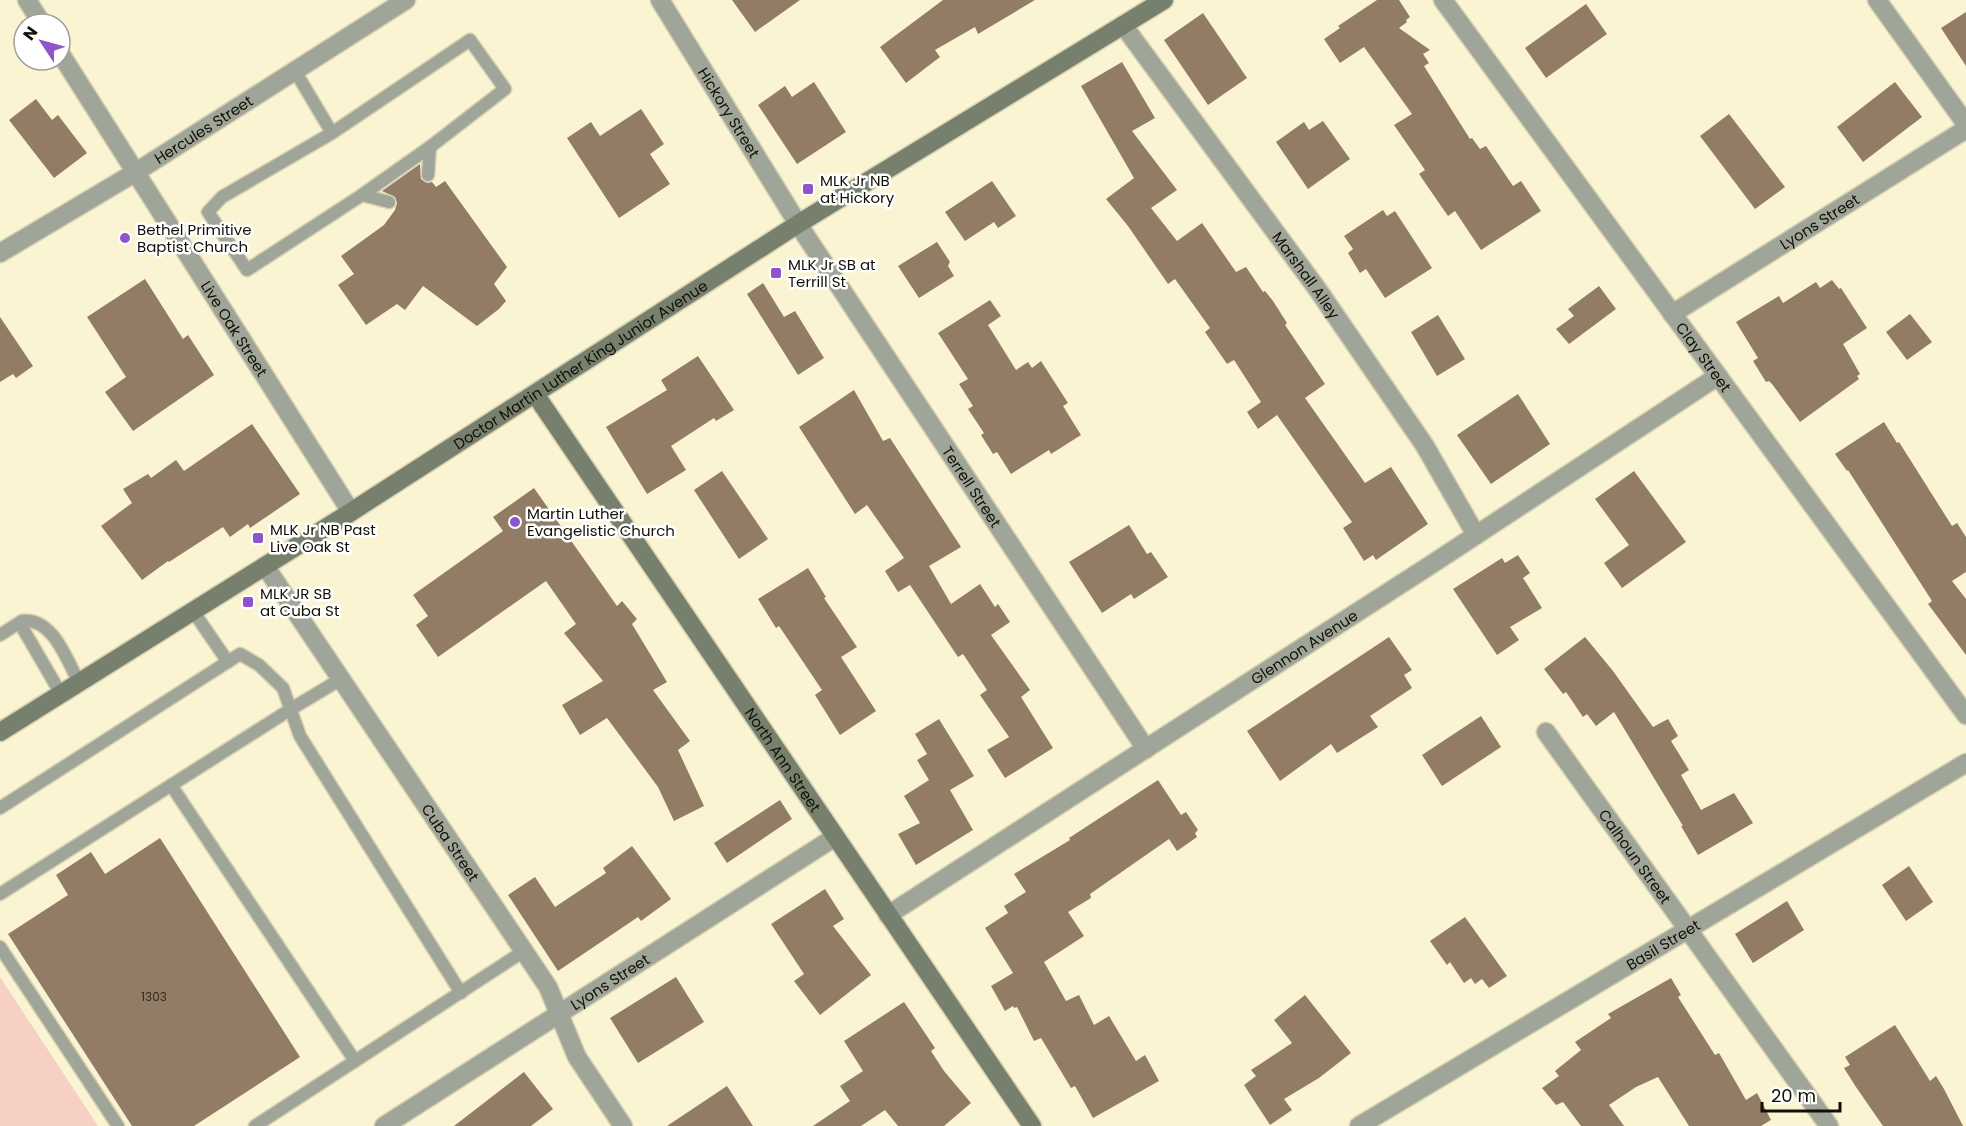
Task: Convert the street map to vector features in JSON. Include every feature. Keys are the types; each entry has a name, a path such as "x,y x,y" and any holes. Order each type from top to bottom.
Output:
{"main road":[{"name":"Doctor Martin Luther King Junior Avenue","path":"0,732 351,512 798,224 1164,0"},
{"name":"North Ann Street","path":"535,394 1032,1126"}],"street":[{"name":"Hercules Street","path":"0,253 136,172 406,0"},
{"name":"Hickory Street","path":"660,0 798,224"},
{"name":"Clay Street","path":"1443,0 1966,715"},
{"path":"1877,0 1966,124"},
{"name":"Marshall Alley","path":"1123,25 1318,290 1425,446 1476,535"},
{"name":"Live Oak Street","path":"72,72 351,512"},
{"name":"Lyons Street","path":"1672,314 1966,129"},
{"name":"Terrell Street","path":"798,224 1146,749"},
{"name":"Glennon Avenue","path":"888,915 1718,376"},
{"name":"Cuba Street","path":"265,566 548,987 577,1058 623,1126"},
{"name":"Calhoun Street","path":"1546,732 1828,1126"},
{"name":"Basil Street","path":"1359,1126 1966,763"},
{"name":"Lyons Street","path":"384,1126 835,837"}],"lane":[{"path":"470,40 505,89 430,147 362,195 247,270 208,212 222,196 332,133 470,40"},
{"path":"295,71 332,133"},
{"path":"428,175 430,147"},
{"path":"362,195 389,201"},
{"path":"194,611 228,662"},
{"path":"0,635 22,621 28,621 50,632 79,682"},
{"path":"22,621 22,627 61,694"},
{"path":"0,808 240,654 259,666 283,688 300,736 461,993"},
{"path":"0,894 341,679"},
{"path":"171,785 355,1061"},
{"path":"0,947 118,1126"},
{"path":"255,1126 524,951"}],"shaded area":[{"path":"0,977 98,1126 0,1126"}],"building":[{"path":"732,0 800,0 755,32"},
{"path":"943,0 1035,0 978,34 975,27 935,50 940,57 906,83 880,47"},
{"path":"1377,0 1399,0 1410,17 1399,28 1430,50 1423,54 1429,63 1424,66 1470,139 1472,138 1480,149 1486,146 1513,186 1521,181 1541,211 1481,250 1455,211 1448,216 1419,174 1425,170 1394,125 1412,114 1364,47 1340,63 1324,39 1340,28 1338,26"},
{"path":"1586,4 1607,34 1546,78 1525,48"},
{"path":"1966,12 1966,66 1941,28"},
{"path":"1203,13 1247,78 1208,105 1164,40"},
{"path":"1122,62 1155,118 1132,131 1177,190 1151,208 1177,241 1202,223 1236,272 1246,267 1263,292 1265,291 1273,301 1287,323 1285,325 1325,384 1305,398 1365,483 1391,467 1428,524 1376,560 1373,555 1364,561 1343,528 1352,522 1277,415 1258,429 1247,412 1261,402 1234,360 1227,364 1205,332 1210,328 1175,279 1168,284 1128,226 1106,199 1134,178 1081,86"},
{"path":"814,82 846,132 797,164 758,105 785,86 792,97"},
{"path":"1895,82 1922,117 1863,162 1837,127"},
{"path":"36,99 52,120 58,115 87,153 54,178 9,120"},
{"path":"641,109 664,144 650,154 670,184 619,218 567,138 591,122 600,136"},
{"path":"1729,114 1785,187 1755,209 1700,136"},
{"path":"1323,121 1350,159 1308,189 1276,142 1304,122 1309,130"},
{"path":"420,164 421,179 427,183 432,182 436,187 445,181 507,267 494,284 506,301 477,326 423,286 405,310 397,304 366,325 338,285 354,274 341,256 384,225 395,210 397,203 395,197 382,191"},
{"path":"992,181 1016,216 998,228 994,222 965,241 945,212"},
{"path":"1383,210 1387,216 1395,211 1432,268 1385,298 1366,269 1360,273 1348,253 1353,249 1344,236"},
{"path":"937,242 950,262 948,266 954,276 919,298 898,266"},
{"path":"145,279 183,339 188,335 214,375 133,431 105,392 126,377 87,317"},
{"path":"1832,280 1839,289 1841,288 1867,328 1843,344 1860,374 1857,376 1859,379 1800,422 1772,384 1769,381 1766,382 1753,361 1758,358 1736,322 1779,296 1783,303 1816,282 1820,288"},
{"path":"763,283 784,317 795,311 824,358 798,375 747,294"},
{"path":"1599,286 1616,309 1569,344 1556,329 1574,316 1568,309"},
{"path":"990,300 1001,316 988,325 1016,370 1028,362 1032,368 1041,361 1068,403 1063,406 1081,435 1051,454 1049,450 1011,474 997,452 993,454 981,435 984,433 968,409 973,406 959,384 968,379 938,333"},
{"path":"1910,314 1932,342 1907,360 1886,332"},
{"path":"1438,315 1465,359 1437,376 1411,332"},
{"path":"0,317 33,366 16,378 13,374 0,382"},
{"path":"698,356 734,410 716,421 714,418 671,446 686,470 647,494 606,427 667,390 661,380"},
{"path":"854,390 883,441 890,438 961,547 929,566 951,604 980,584 995,607 998,604 1010,622 991,635 1030,690 1021,697 1053,748 1005,778 987,750 1009,737 980,695 987,690 963,654 958,657 910,585 898,592 885,571 904,558 867,505 855,514 799,427"},
{"path":"1518,394 1550,444 1491,484 1457,435"},
{"path":"1884,422 1952,526 1957,523 1966,537 1966,572 1952,581 1966,599 1966,655 1928,604 1932,601 1848,470 1835,454"},
{"path":"252,424 300,494 250,528 248,524 230,537 223,527 142,580 101,526 132,503 123,489 148,474 151,478 176,460 184,471"},
{"path":"722,471 768,539 739,559 694,490"},
{"path":"1634,471 1686,542 1622,588 1604,563 1629,545 1595,499"},
{"path":"534,488 617,606 622,601 637,619 632,624 667,682 653,690 690,741 678,750 704,806 674,821 658,787 607,718 580,735 562,705 603,681 564,633 576,624 546,581 438,657 416,625 428,616 413,595 503,531 493,517"},
{"path":"1129,525 1147,554 1151,552 1168,577 1134,599 1131,594 1102,613 1069,562"},
{"path":"1518,555 1530,573 1523,578 1542,608 1510,627 1519,640 1497,655 1453,589 1502,558 1505,563"},
{"path":"808,568 826,597 824,598 857,647 841,657 876,711 840,735 815,695 822,690 779,626 776,628 758,599"},
{"path":"1389,637 1412,670 1404,675 1412,688 1370,716 1378,727 1337,753 1331,744 1280,781 1247,731"},
{"path":"1585,637 1613,671 1653,727 1668,719 1678,736 1671,741 1689,770 1681,775 1701,810 1734,793 1753,823 1698,855 1614,712 1596,726 1587,714 1583,717 1566,692 1563,694 1544,669"},
{"path":"1481,716 1501,747 1442,786 1422,755"},
{"path":"939,719 974,776 950,790 973,830 916,865 898,834 920,823 904,796 929,780 917,760 927,754 915,734"},
{"path":"1158,780 1181,815 1186,812 1198,830 1195,833 1197,837 1177,851 1169,839 1090,894 1091,898 1068,912 1084,936 1044,962 1066,1001 1079,995 1094,1025 1109,1016 1136,1061 1145,1055 1159,1081 1093,1118 1075,1086 1071,1088 1041,1038 1034,1041 1017,1007 1013,1006 1005,1011 991,986 1013,973 985,928 1008,913 1004,906 1026,892 1014,874 1070,840 1069,838"},
{"path":"780,800 792,819 727,863 714,843"},
{"path":"160,838 300,1057 194,1126 132,1126 8,934 68,895 56,875 91,852 105,874"},
{"path":"632,846 671,899 641,921 638,917 558,971 508,895 535,877 555,907 606,873 603,868"},
{"path":"1909,866 1933,902 1906,921 1882,885"},
{"path":"825,889 844,919 833,926 871,975 820,1015 794,981 804,974 771,924"},
{"path":"1787,901 1804,930 1753,963 1735,934"},
{"path":"1465,917 1507,976 1489,988 1482,979 1475,984 1471,978 1464,983 1450,962 1447,965 1430,941"},
{"path":"676,977 704,1022 638,1063 610,1018"},
{"path":"1671,978 1681,995 1678,997 1715,1055 1719,1053 1746,1100 1757,1093 1771,1120 1761,1126 1689,1126 1658,1077 1636,1087 1609,1105 1624,1126 1581,1126 1563,1102 1556,1105 1542,1088 1559,1076 1555,1071 1581,1050 1575,1042 1611,1018 1608,1014"},
{"path":"1305,995 1351,1053 1319,1078 1284,1099 1292,1110 1270,1125 1244,1085 1256,1076 1251,1070 1292,1043 1274,1020"},
{"path":"904,1002 935,1048 931,1051 944,1071 971,1103 944,1126 898,1126 885,1110 861,1126 813,1126 850,1101 840,1086 863,1071 844,1041"},
{"path":"1895,1025 1930,1081 1936,1076 1963,1126 1883,1126 1856,1087 1844,1068 1850,1065 1845,1057"},
{"path":"524,1072 553,1109 531,1126 454,1126"},
{"path":"727,1086 753,1126 667,1126"}],"place":[{"name":"MLK Jr NB at Hickory","path":"808,189"},
{"name":"Bethel Primitive Baptist Church","path":"125,238"},
{"name":"MLK Jr SB at Terrill St","path":"776,273"},
{"name":"Martin Luther Evangelistic Church","path":"515,522"},
{"name":"MLK Jr NB Past Live Oak St","path":"258,538"},
{"name":"MLK JR SB at Cuba St","path":"248,602"}]}
